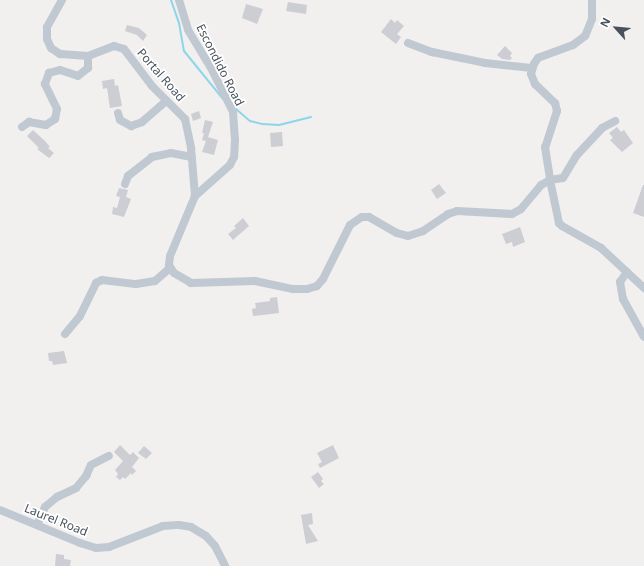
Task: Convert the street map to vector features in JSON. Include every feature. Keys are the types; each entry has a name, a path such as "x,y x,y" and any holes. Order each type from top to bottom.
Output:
{"street":[{"name":"Portal Road","path":"62,0 47,27 47,39 51,48 60,54 88,56 114,46 124,49 152,86 184,119 192,157 195,196"},
{"name":"Escondido Road","path":"170,268 170,256 173,246 195,196 230,165 235,148 232,112 226,97 188,30 179,0"},
{"path":"592,0 592,19 585,36 573,45 538,58 530,74 535,84 555,104 557,110 545,147 559,223 601,248 644,288"},
{"path":"408,43 432,52 485,63 532,68"},
{"path":"22,128 29,122 46,125 55,119 57,108 45,84 48,73 60,70 78,76 88,68 88,56"},
{"path":"118,113 120,120 131,126 142,122 166,101"},
{"path":"65,334 80,316 96,283 102,280 136,284 155,281 170,268 177,276 191,282 255,280 293,288 312,288 323,279 347,230 358,218 369,217 397,233 408,236 423,231 448,214 457,211 512,214 521,209 541,185 550,180 563,178 577,155 597,133 602,128 615,121"},
{"path":"125,184 128,176 152,157 171,153 192,157"},
{"path":"626,272 620,282 623,299 644,338"},
{"path":"37,525 45,507 56,497 76,488 86,476 91,465 109,456"},
{"name":"Laurel Road","path":"0,510 80,543 96,548 109,547 163,526 178,525 191,527 206,536 215,546 225,566"}],"building":[{"path":"288,2 307,5 306,14 286,11"},
{"path":"246,4 263,9 257,24 242,18"},
{"path":"391,19 395,23 397,20 404,26 397,34 401,37 396,44 381,32"},
{"path":"127,25 139,28 147,35 143,41 137,35 125,31"},
{"path":"505,46 512,53 510,56 512,58 510,60 502,59 497,55"},
{"path":"114,79 115,86 118,85 122,106 110,108 107,88 103,89 102,81"},
{"path":"199,111 201,118 193,121 191,114"},
{"path":"205,120 213,122 208,137 218,140 214,155 202,152 206,141 202,140"},
{"path":"617,127 621,132 624,130 633,143 622,152 610,140 613,138 609,133"},
{"path":"33,130 45,141 50,147 48,148 54,153 49,158 37,149 39,148 27,136"},
{"path":"282,132 283,146 271,147 270,133"},
{"path":"439,184 446,193 437,199 431,190"},
{"path":"644,185 644,217 633,213"},
{"path":"119,188 128,190 126,197 131,199 124,217 112,214 113,207 117,208 120,197 116,196"},
{"path":"243,218 249,226 233,240 228,234 236,228 234,226"},
{"path":"520,227 525,242 513,247 512,242 506,244 502,234"},
{"path":"277,297 279,313 253,316 252,309 256,308 255,303 270,301 270,298"},
{"path":"64,351 67,363 53,365 52,361 49,361 48,353"},
{"path":"120,445 130,455 133,452 139,458 132,467 136,471 132,475 131,473 125,479 123,477 120,480 116,477 118,474 115,470 123,461 114,452"},
{"path":"333,445 339,458 320,468 318,464 322,462 317,453"},
{"path":"144,446 152,453 146,459 138,453"},
{"path":"318,472 323,479 321,481 324,484 319,488 311,477"},
{"path":"312,513 313,524 308,525 318,541 306,544 301,515"},
{"path":"56,554 64,555 64,559 71,560 70,566 55,566"}],"waterway":[{"path":"171,0 179,23 184,51 223,99"},
{"path":"236,109 250,121 262,124 279,125 311,117"}]}
